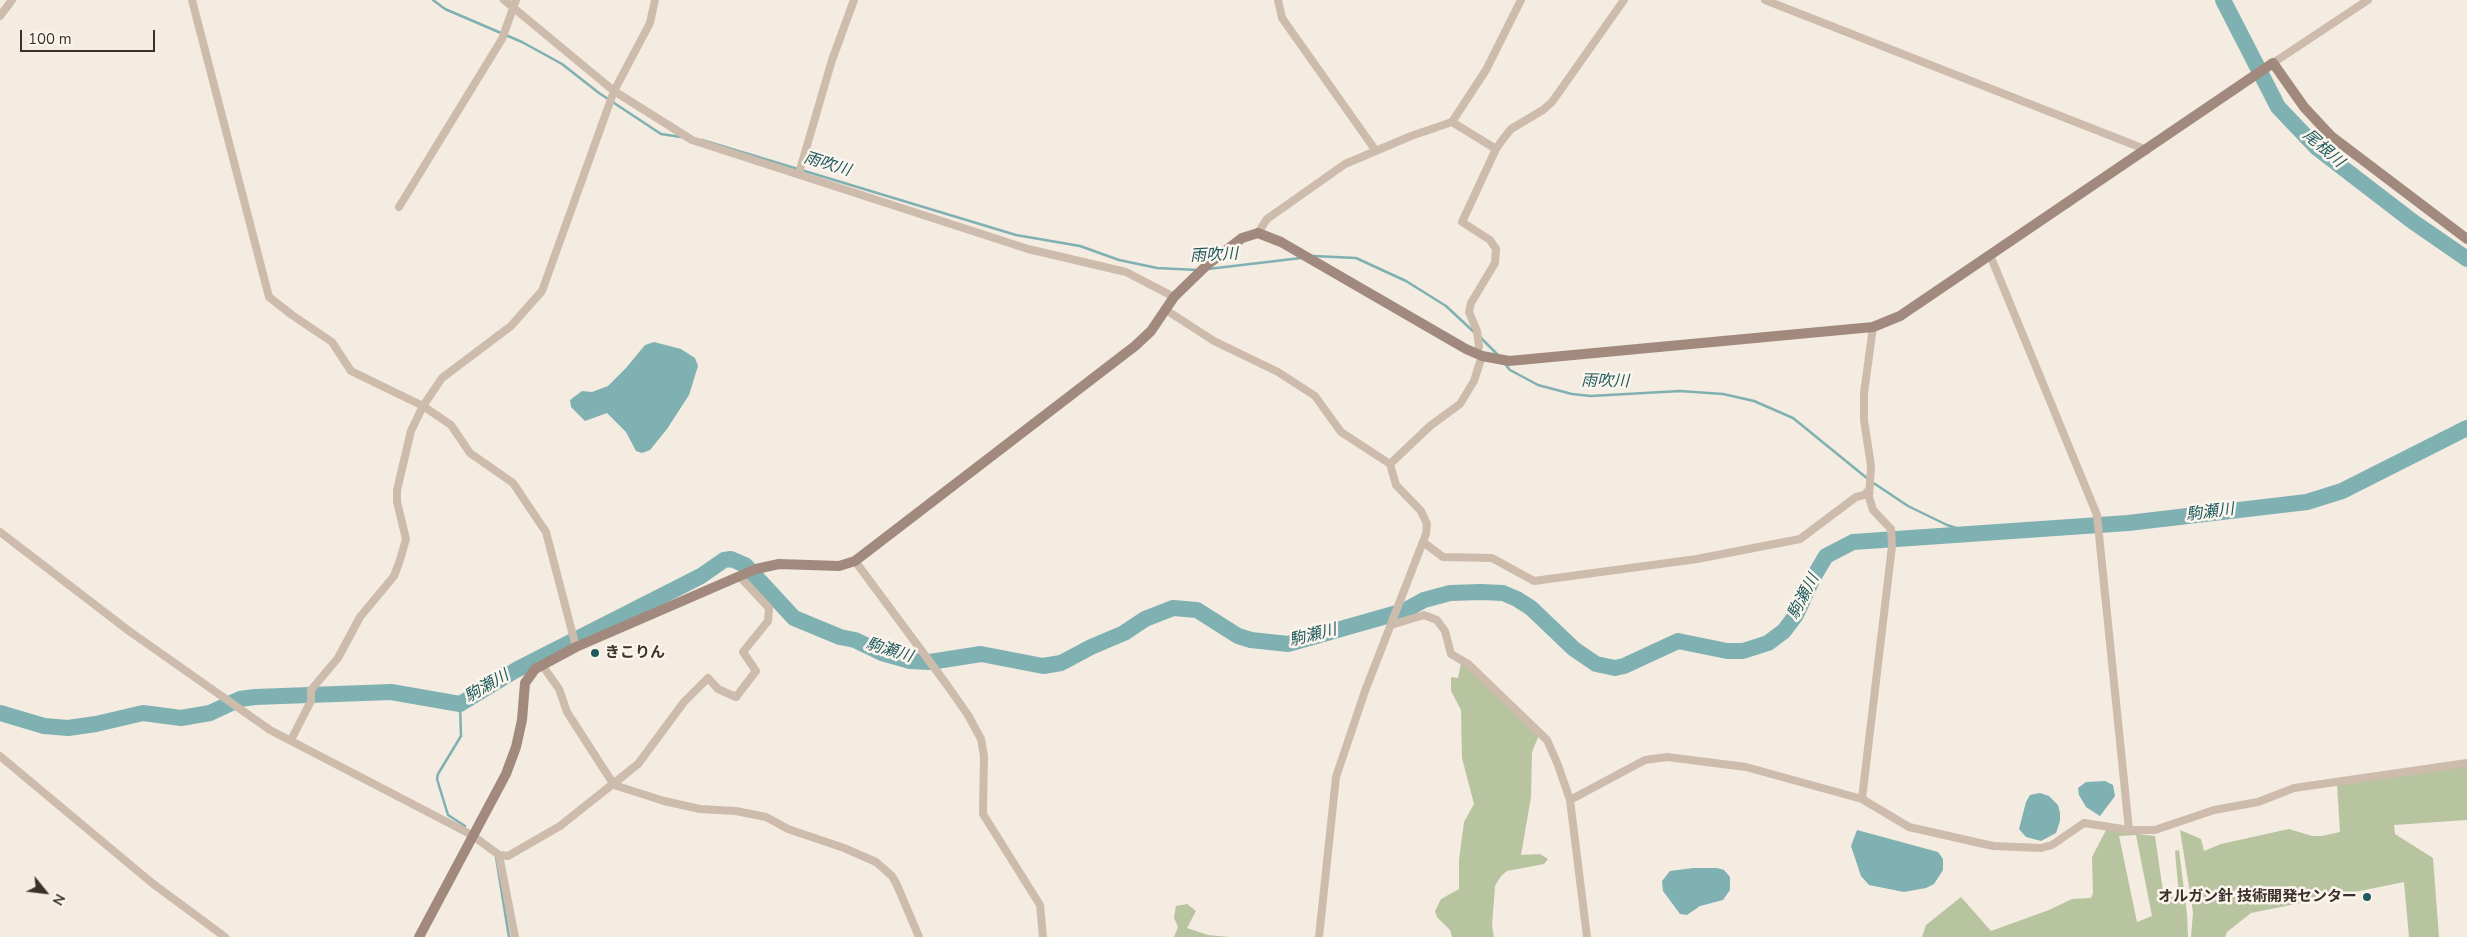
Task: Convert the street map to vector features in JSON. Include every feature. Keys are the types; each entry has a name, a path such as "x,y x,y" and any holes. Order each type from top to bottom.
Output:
{"street":[{"path":"1,12 12,0"},
{"path":"192,0 269,297 292,316 332,342 351,371 423,406 451,426 470,454 513,484 546,532 576,647"},
{"path":"504,0 514,3 614,91 692,140 799,173 1028,249 1126,272 1174,297"},
{"path":"291,740 311,695 338,658 360,617 394,576 406,539 397,502 397,490 411,431 423,406 442,378 511,326 542,291 614,91 650,23 655,0"},
{"path":"799,173 832,60 854,0"},
{"path":"1278,0 1282,18 1302,50 1376,151"},
{"path":"419,937 506,774 516,747 522,720 525,683 530,674 542,665 576,647 756,569 780,564 838,566 855,561 1135,346 1166,310 1174,297 1194,277 1232,244 1258,233 1267,219 1294,198 1345,164 1411,136 1452,122 1486,70 1521,0"},
{"path":"1390,464 1430,426 1460,404 1474,381 1482,354 1477,331 1469,312 1471,303 1495,263 1496,250 1490,240 1462,222 1496,149 1511,129 1543,110 1560,92 1624,0"},
{"path":"1765,0 2147,150"},
{"path":"1258,233 1294,249 1482,354 1509,361 1873,327 1900,316 2368,0"},
{"path":"399,208 502,39 514,3"},
{"path":"2270,66 2304,108 2331,136 2467,239"},
{"path":"1452,122 1496,149"},
{"path":"1990,255 2097,515 2129,830"},
{"path":"1166,310 1214,340 1278,372 1315,396 1341,432 1390,464 1396,485 1421,511 1427,524 1423,542 1365,691 1336,777 1319,937"},
{"path":"1862,799 1892,546 1891,529 1873,510 1869,497 1871,466 1864,420 1864,393 1873,327"},
{"path":"1423,542 1443,556 1492,558 1534,581 1697,559 1800,539 1856,497 1864,495 1870,484"},
{"path":"0,532 129,631 270,730 362,780 472,835 499,855 508,856 560,826 614,785 638,764 684,702 708,678 718,689 736,698 756,671 743,652 768,621 769,608 742,576"},
{"path":"855,561 968,715 980,739 984,756 983,814 1040,905 1043,937"},
{"path":"1392,622 1424,615 1437,620 1445,631 1451,654 1468,664 1547,740 1570,800 1587,937"},
{"path":"542,665 559,689 567,712 614,785 664,801 700,809 736,811 766,817 788,829 844,848 876,862 892,876 919,937"},
{"path":"0,756 152,883 225,937"},
{"path":"1570,800 1645,760 1666,757 1746,767 1862,799 1909,827 1992,846 2047,847 2084,823 2129,830 2155,830 2214,810 2258,802 2294,788 2467,763"},
{"path":"499,855 515,937"}],"green space":[{"path":"1461,663 1467,666 1539,735 1532,752 1531,797 1521,855 1540,854 1548,859 1544,864 1507,871 1501,876 1495,886 1492,926 1494,937 1452,937 1450,930 1437,917 1435,911 1441,899 1459,889 1459,860 1464,822 1474,804 1462,758 1461,710 1451,691 1451,677 1458,678"},
{"path":"2467,765 2467,820 2394,825 2395,834 2433,858 2439,937 2409,937 2404,882 2251,913 2227,932 2225,937 2191,937 2193,912 2180,830 2201,839 2204,851 2221,844 2289,829 2312,836 2340,832 2337,784"},
{"path":"2106,830 2155,836 2164,898 2179,896 2175,851 2179,850 2188,937 1922,937 1926,925 1961,897 1991,931 2049,910 2072,899 2091,898 2093,893 2092,857","holes":["2136,835 2152,916 2137,922 2119,836"]},
{"path":"1187,904 1196,911 1187,928 1208,935 1229,937 1174,937 1178,927 1174,918 1176,906"}],"water":[{"path":"654,342 681,349 695,358 698,366 689,395 667,429 650,450 642,453 636,451 626,432 607,413 585,421 571,407 570,400 582,391 592,392 608,386 645,345"},
{"path":"2105,781 2113,785 2115,796 2100,816 2086,807 2079,795 2078,788 2086,782"},
{"path":"2040,793 2049,796 2058,805 2060,813 2060,821 2056,833 2041,841 2026,837 2019,829 2026,802 2030,795"},
{"path":"1857,830 1938,852 1943,859 1943,870 1934,884 1926,888 1904,892 1869,885 1861,876 1851,846"},
{"path":"1693,868 1717,868 1724,870 1730,877 1730,890 1723,900 1700,906 1687,915 1680,914 1663,891 1662,881 1670,871"}],"waterway":[{"name":"雨吹川","path":"433,0 445,9 522,42 562,64 599,93 661,134 681,137"},
{"name":"尾根川","path":"2223,0 2278,107 2317,148 2412,221 2467,259"},
{"name":"雨吹川","path":"702,140 1016,235 1080,246 1119,260 1157,268 1197,270"},
{"name":"雨吹川","path":"1314,256 1356,258 1406,281 1446,306 1475,333"},
{"name":"雨吹川","path":"1208,269 1301,258"},
{"name":"雨吹川","path":"1480,337 1499,356"},
{"name":"雨吹川","path":"1505,364 1510,370 1538,385 1572,394 1591,396 1680,391 1723,394 1754,401 1793,418 1868,479"},
{"name":"駒瀬川","path":"0,713 44,726 68,728 96,724 143,713 181,718 210,713 240,699 255,697 391,692 460,704 516,670 701,576 724,560 731,559 745,565 794,618 840,637 855,640 882,653 910,661 930,662 981,654 1043,666 1061,663 1091,647 1124,633 1145,619 1173,608 1197,610 1238,636 1251,640 1288,644 1404,611 1424,600 1450,593 1481,592 1503,593 1517,599 1531,608 1574,649 1596,664 1615,668 1624,666 1678,641 1727,651 1743,651 1768,643 1784,631 1796,615 1813,578 1826,556 1853,542 2128,523 2307,502 2342,491 2467,428"},
{"name":"雨吹川","path":"1872,482 1908,506 1947,525 1969,532"},
{"path":"460,704 461,736 438,774 437,779 448,815 465,826"},
{"path":"496,857 509,937"}],"place":[{"name":"きこりん","path":"595,653"},
{"name":"オルガン針 技術開発センター","path":"2367,897"}]}
